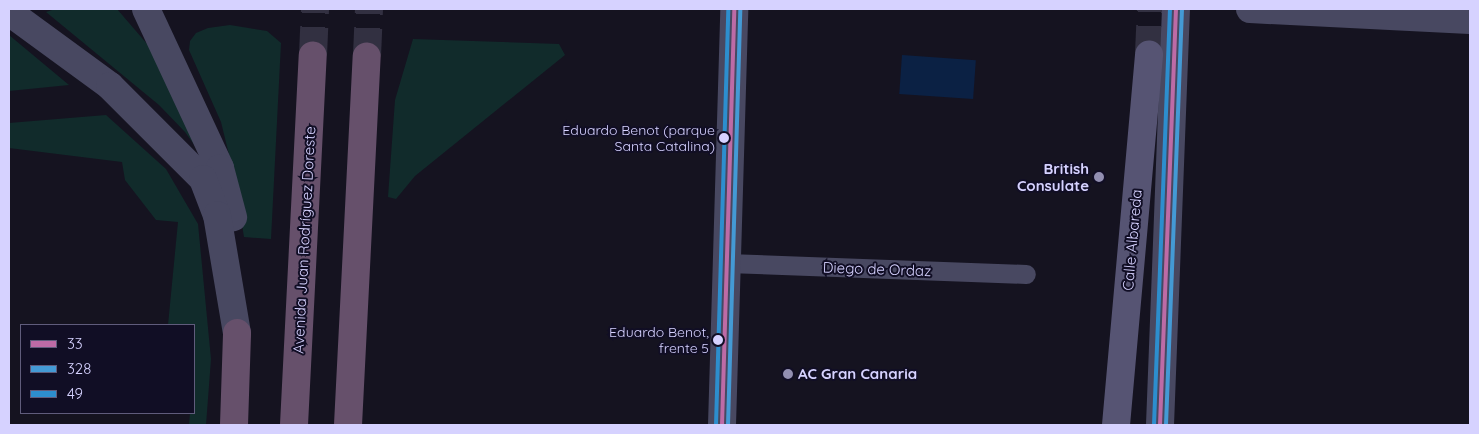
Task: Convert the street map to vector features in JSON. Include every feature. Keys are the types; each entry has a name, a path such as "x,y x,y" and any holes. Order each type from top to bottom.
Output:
{"highway":[{"name":"Avenida Juan Rodríguez Doreste","path":"294,425 313,55"},
{"path":"348,425 367,56"},
{"path":"234,425 237,333"}],"street":[{"path":"146,9 220,168 233,210 237,333"},
{"path":"722,425 734,9"},
{"path":"1160,425 1176,9"},
{"path":"1250,9 1470,20"},
{"path":"9,12 110,86 203,179 217,215 237,333"},
{"name":"Calle Albareda","path":"1116,425 1148,54"}],"lane":[{"name":"Diego de Ordaz","path":"727,263 1026,274"}],"green space":[{"path":"55,9 117,9 154,52 203,157 185,132 159,105 46,12"},
{"path":"230,25 267,31 281,43 271,239 244,237 234,175 221,122 189,50 190,41 196,33 208,28"},
{"path":"9,35 69,85 9,91"},
{"path":"413,39 559,44 565,55 415,176 396,199 388,197 395,100"},
{"path":"106,115 166,169 198,224 211,359 206,425 189,425 190,414 195,414 195,324 168,324 178,222 156,220 125,180 122,162 9,148 9,123"}],"water":[{"path":"902,55 976,60 973,99 899,94"}],"tunnel":[{"path":"313,55 315,9"},
{"path":"367,56 369,9"},
{"path":"1149,54 1151,9"}],"transit line":[{"name":"49","path":"716,425 728,9"},
{"name":"33","path":"722,425 734,9"},
{"name":"328","path":"728,425 740,9"},
{"name":"49","path":"1154,425 1170,9"},
{"name":"33","path":"1160,425 1176,9"},
{"name":"328","path":"1166,425 1182,9"}],"place":[{"name":"Eduardo Benot (parque Santa Catalina)","path":"724,138"},
{"name":"British Consulate","path":"1099,177"},
{"name":"Eduardo Benot, frente 5","path":"718,340"},
{"name":"AC Gran Canaria","path":"788,374"}]}
